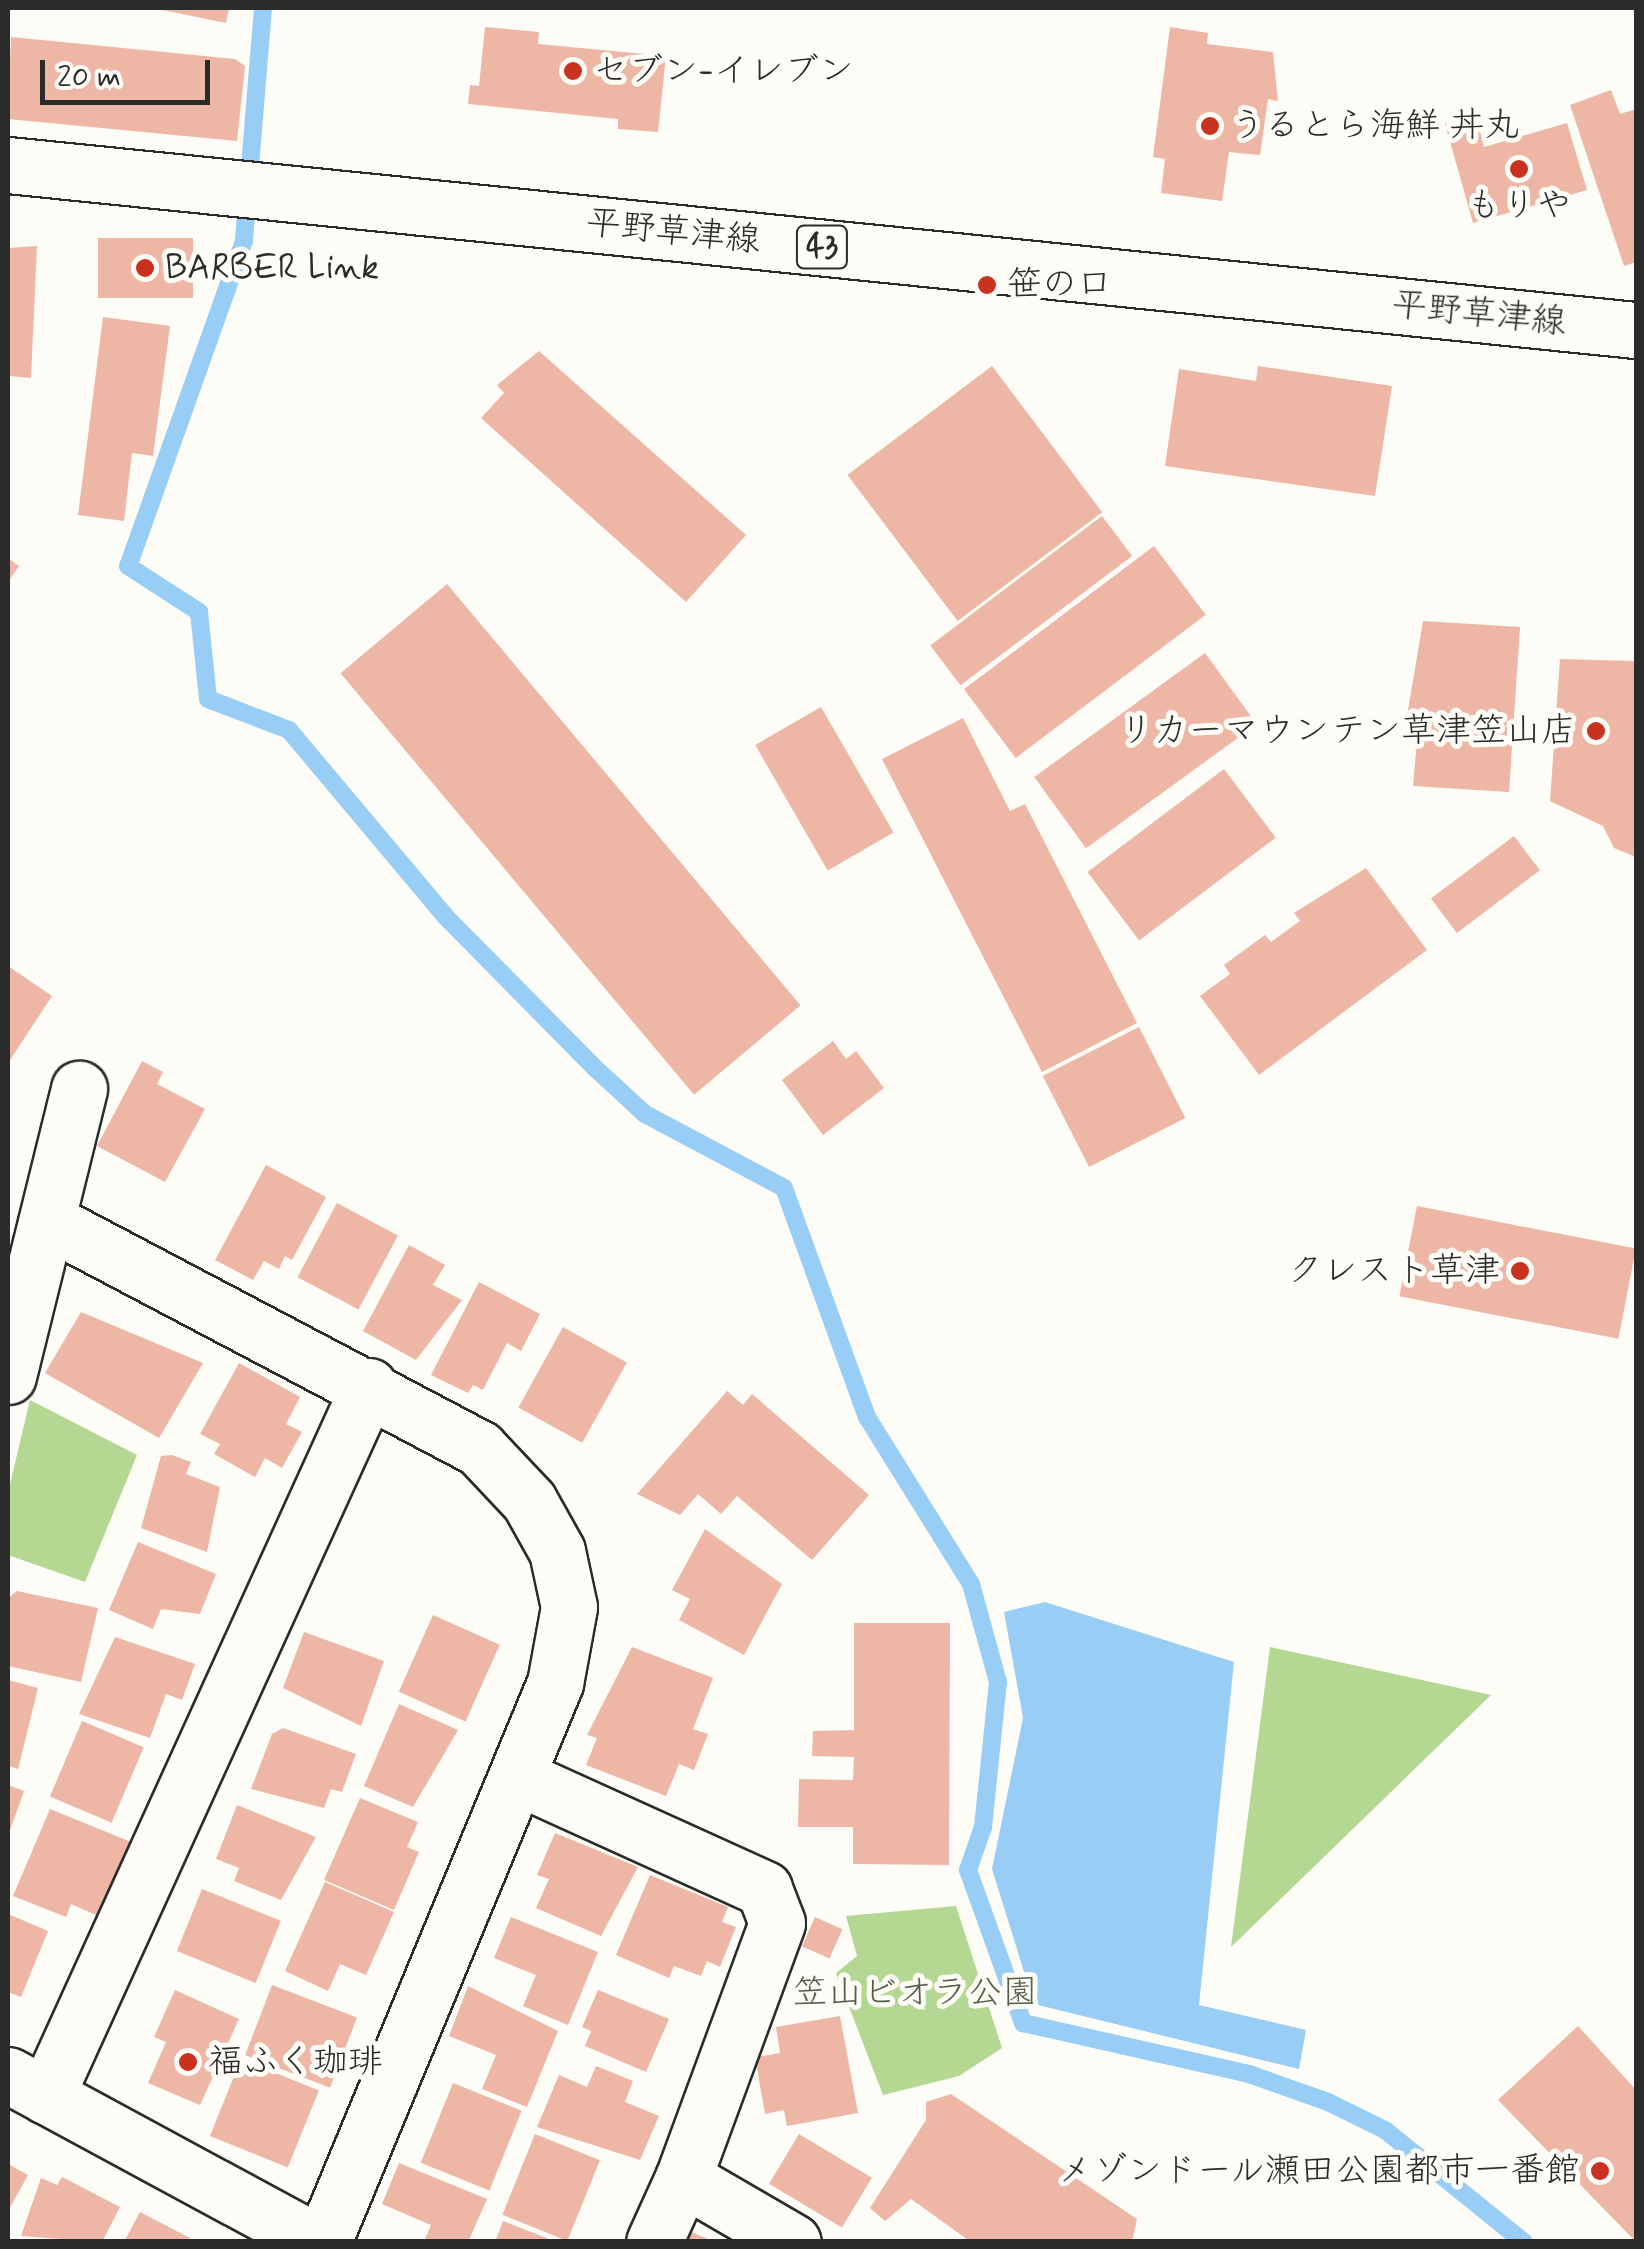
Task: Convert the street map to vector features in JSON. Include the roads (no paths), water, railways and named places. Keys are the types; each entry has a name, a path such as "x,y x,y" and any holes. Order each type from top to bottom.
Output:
{"street":[{"name":"平野草津線","path":"8,165 1636,330"},
{"path":"8,1376 52,1222 79,1090"},
{"path":"52,1222 369,1386 478,1448 529,1501 556,1551 569,1607 522,1779 320,2242 27,2085 369,1386"},
{"path":"522,1779 764,1888 777,1922 683,2178 654,2242"},
{"path":"683,2178 793,2242"}],"water":[{"path":"1045,1602 1234,1662 1199,2005 1306,2030 1299,2069 1034,2004 992,1869 1023,1718 1004,1612"}],"waterway":[{"path":"263,8 244,241 128,566 199,612 208,699 289,730 445,916 595,1068 645,1114 784,1188 867,1417 971,1584 998,1682 983,1827 968,1870 1023,2023 1249,2074 1328,2102 1385,2130 1524,2242"}],"place":[{"name":"セブン-イレブン","path":"573,71"},
{"name":"うるとら海鮮 丼丸","path":"1210,126"},
{"name":"もりや","path":"1519,169"},
{"name":"BARBER Link","path":"145,268"},
{"name":"笹の口","path":"987,285"},
{"name":"リカーマウンテン草津笠山店","path":"1596,731"},
{"name":"クレスト草津","path":"1520,1271"},
{"name":"福ふく珈琲","path":"188,2062"},
{"name":"メゾンドール瀬田公園都市一番館","path":"1600,2171"}],"park label":[{"name":"笠山ビオラ公園","path":"915,1993"}]}
